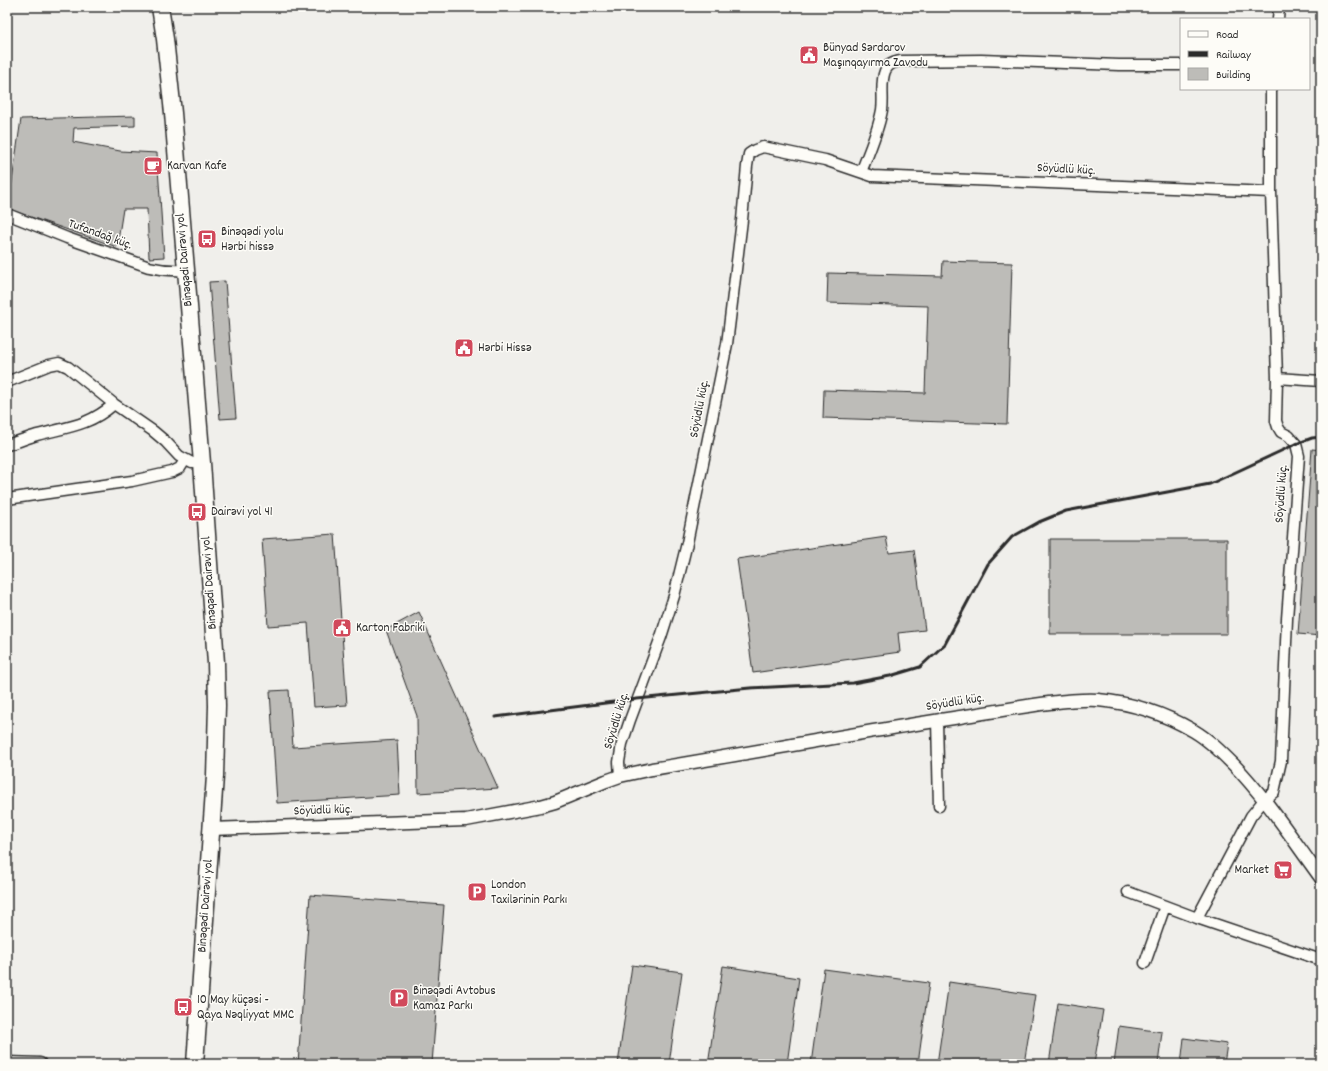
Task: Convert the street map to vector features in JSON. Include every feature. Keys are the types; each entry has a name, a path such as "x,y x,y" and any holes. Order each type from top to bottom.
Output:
{"main road":[{"name":"Binəqədi Dairəvi yol","path":"160,7 165,39 186,270 202,463 216,663 216,769 195,1064"}],"street":[{"path":"1278,18 1279,7"},
{"path":"861,172 874,138 882,109 882,85 884,72 892,63 900,61 981,60 1119,65 1180,65"},
{"name":"Söyüdlü küç.","path":"1264,800 1274,792 1281,761 1287,619 1299,456 1296,444 1289,436 1281,432 1276,420 1277,378 1271,192 1270,90"},
{"name":"Söyüdlü küç.","path":"620,776 622,744 661,637 674,596 687,543 727,344 749,154 763,147 825,160 872,176 885,177 1271,192"},
{"name":"Tufandağ küç.","path":"7,214 67,238 161,270 186,270"},
{"path":"7,382 49,364 59,363 68,367 114,404 153,431 179,456 192,463 202,463"},
{"path":"1277,378 1321,381"},
{"path":"7,445 35,435 82,424 95,418 114,404"},
{"path":"7,499 146,478 172,472 180,468 185,460"},
{"name":"Söyüdlü küç.","path":"211,829 466,820 555,802 606,780 620,776 937,720 1073,700 1097,700 1126,704 1154,712 1206,739 1240,771 1264,800 1321,878"},
{"path":"937,720 939,806"},
{"path":"1197,918 1243,830 1251,816 1264,800"},
{"path":"1128,892 1197,918 1321,960"},
{"path":"1145,963 1165,906"},
{"path":"7,1062 40,1064"}],"building":[{"path":"135,116 135,126 74,128 73,142 120,151 157,153 164,257 149,258 147,209 123,209 117,247 8,209 21,119"},
{"path":"943,261 1012,263 1007,424 823,418 824,390 925,393 928,306 827,303 828,273 942,276"},
{"path":"225,281 236,418 220,419 209,282"},
{"path":"1312,449 1321,450 1321,636 1298,634"},
{"path":"335,534 347,705 314,707 308,623 268,626 262,539"},
{"path":"886,537 889,553 914,550 925,630 898,633 900,652 753,673 737,559"},
{"path":"1050,539 1227,539 1227,634 1050,634"},
{"path":"419,612 498,788 418,793 417,716 386,630"},
{"path":"289,690 293,747 397,740 400,795 277,803 270,691"},
{"path":"310,895 444,905 432,1064 298,1064"},
{"path":"632,965 682,972 669,1064 618,1064"},
{"path":"723,966 799,978 787,1064 708,1064"},
{"path":"824,969 929,983 918,1064 811,1064"},
{"path":"949,982 1035,995 1024,1064 937,1064"},
{"path":"1058,1003 1103,1010 1094,1064 1049,1064"},
{"path":"1119,1026 1162,1032 1158,1064 1114,1064"},
{"path":"1184,1038 1227,1044 1224,1064 1181,1064"}],"railway":[{"path":"495,717 637,699 750,688 853,683 890,676 920,667 945,644 988,564 1012,537 1039,522 1066,511 1210,484 1296,444 1312,438 1321,437"}],"place":[{"name":"Bünyad Sərdarov Maşınqayırma Zavodu","path":"809,55"},
{"name":"Karvan Kafe","path":"153,166"},
{"name":"Binəqədi yolu Hərbi hissə","path":"207,239"},
{"name":"Hərbi Hissə","path":"464,348"},
{"name":"Dairəvi yol 41","path":"197,512"},
{"name":"Karton Fabriki","path":"342,628"},
{"name":"Market","path":"1283,870"},
{"name":"London Taxilərinin Parkı","path":"477,892"},
{"name":"Binəqədi Avtobus Kamaz Parkı","path":"399,998"},
{"name":"10 May küçəsi - Qaya Nəqliyyat MMC","path":"183,1007"}]}
